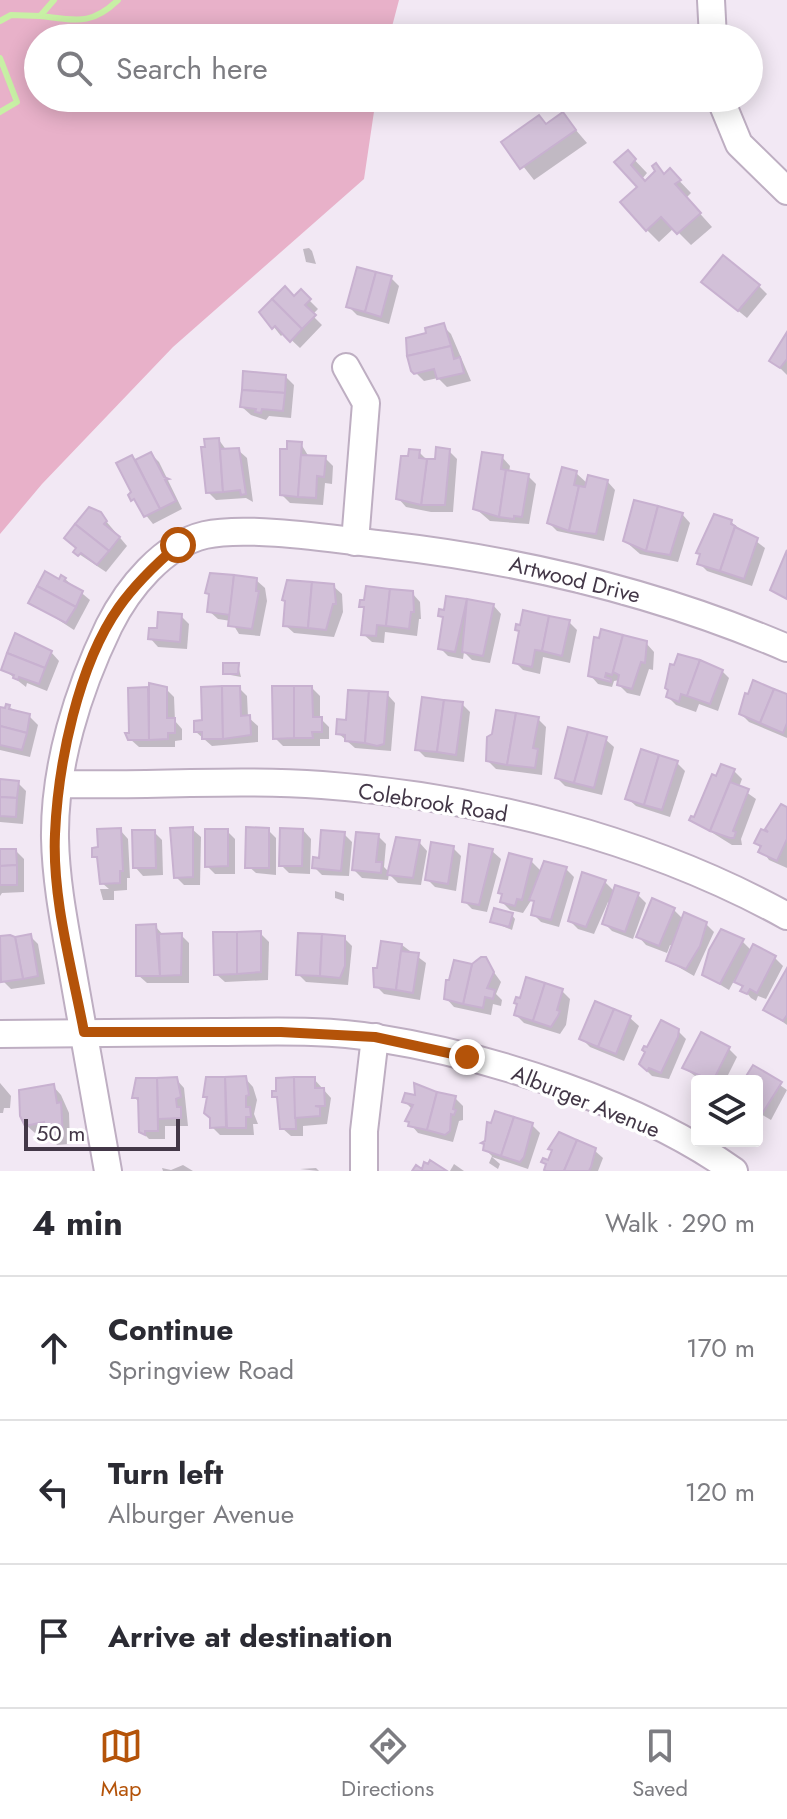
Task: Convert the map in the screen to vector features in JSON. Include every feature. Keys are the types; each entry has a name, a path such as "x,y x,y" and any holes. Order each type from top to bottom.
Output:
{"street":[{"path":"711,0 712,24"},
{"path":"725,112 739,144 787,191"},
{"path":"346,367 366,403 355,542"},
{"name":"Artwood Drive","path":"108,1171 58,887 55,834 61,784 80,695 110,623 146,573 178,545 228,532 355,542 534,567 679,606 787,648"},
{"name":"Colebrook Road","path":"61,784 323,785 456,802 567,827 692,872 787,916"},
{"name":"Alburger Avenue","path":"0,1034 281,1032 375,1037 543,1078 627,1113 734,1171"},
{"path":"364,1171 364,1131 375,1037"}],"shaded area":[{"path":"0,0 399,0 393,24 24,24 24,112 374,112 364,179 173,347 42,484 0,534"}],"building":[{"path":"563,112 576,130 520,169 501,142 539,115 546,124"},
{"path":"628,150 636,159 631,165 645,181 655,171 652,166 656,163 664,174 670,168 681,180 675,184 701,213 677,234 661,217 646,231 620,202 637,187 614,162"},
{"path":"723,255 760,285 738,311 701,282"},
{"path":"357,267 376,272 365,312 346,307"},
{"path":"376,272 392,276 381,317 365,312"},
{"path":"285,286 294,296 301,289 311,299 305,305 316,315 302,329 272,299"},
{"path":"272,299 302,329 290,342 275,326 272,329 259,312"},
{"path":"444,323 451,346 407,356 406,338 426,333 425,328"},
{"path":"787,332 787,359 780,368 769,361"},
{"path":"451,346 454,359 460,357 464,373 437,379 434,369 414,374 411,371 407,356"},
{"path":"243,371 286,375 285,393 242,390"},
{"path":"242,390 285,393 283,411 262,409 261,413 255,412 256,409 240,407"},
{"path":"219,438 223,492 206,493 201,447 205,447 204,439"},
{"path":"287,441 302,442 298,497 280,495 280,449 287,449"},
{"path":"436,447 450,449 445,505 421,505 427,459 435,459"},
{"path":"239,448 246,494 241,495 240,490 223,492 220,449"},
{"path":"409,449 420,450 419,458 427,459 421,505 396,499 401,456 408,456"},
{"path":"151,452 164,477 169,479 165,480 176,501 160,509 135,460"},
{"path":"482,452 503,455 501,469 506,470 499,517 473,509"},
{"path":"132,455 160,509 144,517 134,499 131,501 128,495 131,492 116,463"},
{"path":"301,455 326,456 324,477 317,476 316,498 298,497"},
{"path":"562,467 577,471 574,485 579,486 569,531 547,523"},
{"path":"506,470 529,474 522,517 514,516 514,519 499,517"},
{"path":"588,475 608,480 596,534 569,531 579,486 585,487"},
{"path":"634,500 658,506 646,551 623,541"},
{"path":"658,506 683,513 670,555 646,551"},
{"path":"89,507 101,512 107,521 104,524 120,537 109,551 75,524"},
{"path":"714,514 732,520 731,524 735,526 720,571 697,564 700,554 696,553"},
{"path":"75,524 109,551 97,565 81,553 78,556 73,552 76,548 64,538"},
{"path":"735,527 758,538 744,579 720,571"},
{"path":"787,550 787,599 770,590"},
{"path":"45,571 59,579 61,575 66,578 64,581 83,591 76,607 37,586"},
{"path":"210,573 234,575 230,615 207,612 209,594 205,593"},
{"path":"234,575 257,578 256,591 259,591 252,629 228,626"},
{"path":"287,580 312,582 308,628 283,626 285,601 282,600"},
{"path":"312,582 334,584 336,604 333,604 326,630 308,628"},
{"path":"37,586 76,607 66,623 28,603"},
{"path":"366,586 390,589 386,626 377,625 376,636 361,635 364,607 359,607 360,600 364,600"},
{"path":"390,589 413,591 414,612 411,612 409,629 386,626"},
{"path":"446,596 467,599 455,652 438,649 443,617 438,616 439,609 444,610"},
{"path":"467,599 494,604 483,656 462,652"},
{"path":"523,610 549,616 542,651 535,650 532,667 513,663 519,631 515,630 516,624 520,625"},
{"path":"158,612 182,614 180,642 148,639 149,628 157,628"},
{"path":"549,616 570,620 562,656 542,651"},
{"path":"601,629 623,635 612,675 606,673 605,677 611,682 588,676 594,637 599,638"},
{"path":"15,633 52,651 45,668 7,653"},
{"path":"623,635 647,641 645,663 641,662 632,689 617,685 619,675 613,672"},
{"path":"7,653 45,668 39,684 19,677 18,680 1,670"},
{"path":"678,654 700,660 687,696 681,694 679,702 666,697 668,690 665,688 670,664 674,665"},
{"path":"700,660 723,670 710,704 687,696"},
{"path":"223,663 239,663 238,674 223,674"},
{"path":"753,680 774,689 760,723 739,714 745,693 748,694"},
{"path":"149,683 167,687 167,718 175,718 175,733 168,733 168,739 149,740"},
{"path":"222,686 223,739 202,739 202,732 194,732 194,721 202,720 201,687"},
{"path":"222,686 240,686 241,716 250,715 251,735 223,739"},
{"path":"272,686 294,686 294,738 273,739"},
{"path":"294,686 312,686 313,717 322,717 322,732 312,732 313,738 294,738"},
{"path":"148,687 149,740 128,740 125,733 129,733 128,688"},
{"path":"774,689 787,694 787,723 783,733 760,723"},
{"path":"348,690 369,691 365,743 345,741 345,735 336,734 337,719 346,720"},
{"path":"369,691 388,692 384,744 377,746 365,743"},
{"path":"422,697 444,700 437,752 415,750"},
{"path":"444,700 463,702 456,755 437,752"},
{"path":"6,704 10,705 9,709 30,714 27,733 0,726 0,707 5,708"},
{"path":"496,710 516,713 507,765 486,761 487,737 492,734"},
{"path":"516,713 539,717 533,748 538,749 535,768 507,765"},
{"path":"0,726 27,733 22,750 0,745"},
{"path":"568,727 588,732 574,783 555,778"},
{"path":"588,732 607,737 594,788 574,783"},
{"path":"641,749 659,755 644,805 625,799"},
{"path":"659,755 678,761 662,810 644,805"},
{"path":"721,764 735,769 710,831 689,820 691,816 694,817 712,774 716,776"},
{"path":"0,779 19,781 17,798 0,797"},
{"path":"730,782 749,789 733,831 736,832 734,838 710,831"},
{"path":"0,797 17,798 16,817 0,816"},
{"path":"781,804 787,807 787,839 777,861 758,852 761,846 754,843 761,829 768,832 765,829"},
{"path":"193,827 193,877 174,878 170,828"},
{"path":"246,827 269,828 269,868 245,868"},
{"path":"121,828 123,871 120,871 120,883 100,884 97,857 92,857 92,848 98,847 97,829"},
{"path":"280,828 303,829 302,866 279,866"},
{"path":"205,829 228,829 228,866 205,867"},
{"path":"132,830 155,830 156,868 133,868"},
{"path":"321,830 345,832 341,871 312,868 313,857 319,858"},
{"path":"356,832 379,834 376,862 382,862 381,873 352,870"},
{"path":"396,837 420,840 413,878 387,875"},
{"path":"431,842 454,846 448,884 425,880"},
{"path":"469,844 493,849 479,905 462,902"},
{"path":"0,849 16,849 17,865 0,866"},
{"path":"509,853 532,859 522,900 517,899 515,906 500,902 502,894 498,893"},
{"path":"544,861 567,867 551,920 531,915 534,901 529,900"},
{"path":"17,865 17,885 0,885 0,866"},
{"path":"582,872 606,880 586,927 568,921"},
{"path":"615,885 639,893 625,932 602,924"},
{"path":"652,898 675,908 659,946 636,937"},
{"path":"494,908 513,913 509,927 490,922"},
{"path":"684,912 707,922 700,946 686,969 666,961"},
{"path":"156,924 160,976 136,976 136,925"},
{"path":"721,929 744,939 720,984 702,975 709,950"},
{"path":"261,931 261,972 237,974 237,932"},
{"path":"213,932 237,932 237,974 214,975"},
{"path":"182,933 181,975 160,976 159,934"},
{"path":"298,933 322,934 320,976 296,975"},
{"path":"31,934 38,976 23,979 15,937"},
{"path":"322,934 345,936 345,966 340,978 320,976"},
{"path":"0,936 15,937 23,979 1,982"},
{"path":"381,941 402,944 396,990 374,987 373,968 377,968"},
{"path":"753,944 776,956 757,993 750,989 747,994 740,991 743,986 734,982"},
{"path":"401,951 419,953 413,993 396,990"},
{"path":"486,957 494,972 487,988 495,990 493,999 485,997 483,1008 463,1004 472,964"},
{"path":"454,960 472,964 463,1004 444,999 446,980 449,980"},
{"path":"787,968 787,1015 783,1021 763,1010"},
{"path":"526,977 545,983 533,1021 514,1015 517,1004 514,1003 516,997 520,998"},
{"path":"545,983 563,989 557,1010 560,1011 551,1027 533,1021"},
{"path":"595,1001 614,1009 598,1047 579,1039"},
{"path":"614,1009 631,1016 616,1054 598,1047"},
{"path":"661,1020 679,1029 661,1073 649,1068 647,1071 639,1064 645,1052 642,1050 644,1046 647,1047"},
{"path":"701,1032 730,1047 716,1075 699,1075 682,1068"},
{"path":"753,1065 782,1082 763,1112 763,1075 747,1075"},
{"path":"246,1076 249,1095 246,1096 246,1107 250,1107 251,1117 246,1117 246,1128 227,1128 225,1077"},
{"path":"177,1077 181,1097 176,1099 177,1107 181,1107 181,1118 158,1119 157,1078"},
{"path":"206,1077 225,1077 226,1127 210,1128 210,1118 204,1113"},
{"path":"294,1077 296,1129 280,1129 277,1097 272,1097 272,1091 276,1091 276,1078"},
{"path":"294,1077 315,1077 315,1088 324,1088 325,1106 315,1106 320,1107 320,1116 295,1118"},
{"path":"136,1078 157,1078 158,1131 145,1131 145,1135 139,1132 138,1098 132,1098"},
{"path":"414,1083 437,1092 427,1130 408,1126 409,1122 405,1121 413,1105 402,1102 405,1093 415,1095"},
{"path":"54,1084 57,1103 61,1102 63,1136 47,1138 44,1122 25,1126 20,1116 19,1090"},
{"path":"437,1092 456,1096 453,1109 456,1110 454,1115 451,1114 450,1131 445,1135 427,1130"},
{"path":"495,1111 514,1117 501,1156 483,1150 484,1144 481,1143 485,1141 487,1122 491,1123"},
{"path":"514,1117 533,1123 520,1162 501,1156"},
{"path":"559,1132 577,1140 564,1171 546,1171 546,1164 541,1162 543,1158 548,1160 552,1150 548,1149"},
{"path":"577,1140 596,1148 591,1167 589,1171 564,1171"},
{"path":"430,1160 447,1171 412,1171 416,1165 422,1169 424,1162 428,1164"}],"waterway":[{"path":"0,21 11,15 40,16 54,0"},
{"path":"40,16 73,20 91,18 118,0"},
{"path":"0,58 17,102 0,112"}],"route":[{"path":"178,545 146,573 117,609 96,652 68,738 55,834 58,887 84,1032 281,1032 375,1037 467,1057"}]}
